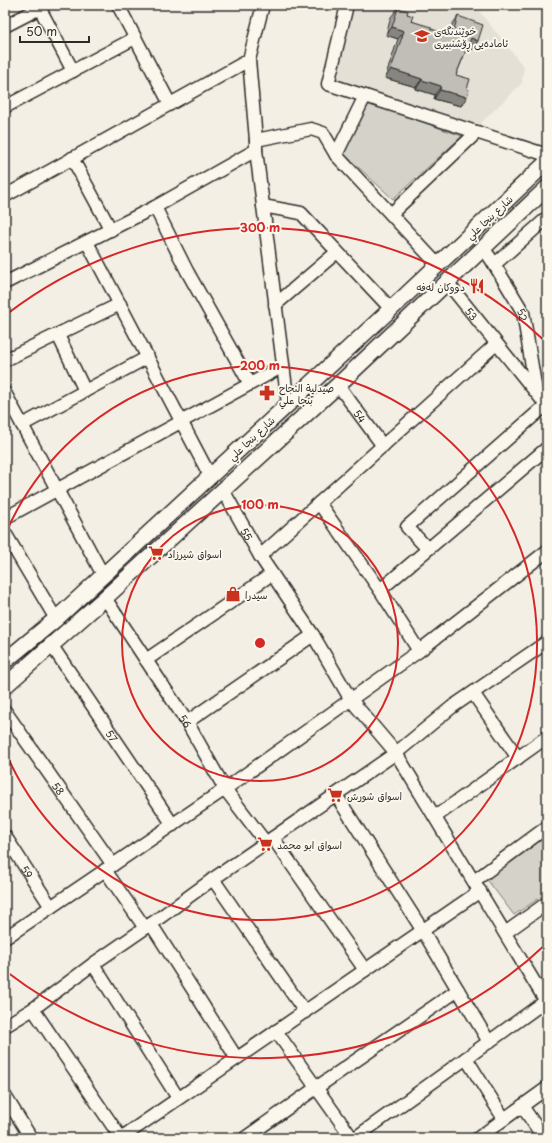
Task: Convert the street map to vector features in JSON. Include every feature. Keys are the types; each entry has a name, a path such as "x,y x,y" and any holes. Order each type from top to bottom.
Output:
{"main road":[{"name":"شارع بنجا علي","path":"5,661 56,619 391,309 547,162"},
{"name":"شارع بنجا علي","path":"5,686 52,646 338,385 547,188"},
{"path":"178,506 191,519"}],"street":[{"path":"118,5 170,104"},
{"path":"263,5 249,60 256,145 288,404"},
{"path":"347,5 328,84 547,155"},
{"path":"5,26 39,7 73,71"},
{"path":"5,107 134,38"},
{"path":"5,196 249,60"},
{"path":"336,155 365,96"},
{"path":"5,283 155,207 256,145 311,129 323,133 336,155 438,265"},
{"path":"391,214 476,132"},
{"path":"72,158 111,230"},
{"path":"263,206 301,213 391,309"},
{"path":"155,207 250,384"},
{"path":"495,264 547,218"},
{"path":"87,242 210,476"},
{"name":"52","path":"483,248 495,264 523,312 537,392"},
{"path":"275,305 337,252"},
{"name":"53","path":"447,282 547,406"},
{"path":"5,360 120,304"},
{"path":"58,335 85,391"},
{"path":"260,556 496,344"},
{"path":"22,425 148,357"},
{"path":"5,518 283,366"},
{"name":"54","path":"338,385 383,446"},
{"path":"5,393 103,575"},
{"path":"428,549 407,527 547,406"},
{"path":"380,590 547,448"},
{"name":"55","path":"223,490 260,556 313,635 350,700 396,754 547,1001"},
{"path":"319,503 380,590 419,651"},
{"path":"5,533 56,619"},
{"path":"5,938 226,790 419,651 547,551"},
{"path":"146,660 272,574"},
{"name":"56","path":"105,598 187,722 226,790 270,840 365,970"},
{"path":"187,722 313,635"},
{"path":"5,1026 33,1009 93,964 213,879 396,754 452,707 547,642"},
{"name":"57","path":"52,646 173,825"},
{"path":"473,693 518,758"},
{"name":"58","path":"5,711 236,1058"},
{"path":"435,817 547,737"},
{"path":"336,795 423,931 489,1042"},
{"path":"33,1009 121,1138 423,931 547,827"},
{"name":"59","path":"5,836 51,907"},
{"path":"213,879 305,1012"},
{"path":"505,933 547,903"},
{"path":"93,964 178,1098"},
{"path":"245,1138 458,990"},
{"path":"355,1138 547,1001"},
{"path":"276,1032 352,1138"},
{"path":"466,1058 504,1119"},
{"path":"478,1138 547,1088"},
{"path":"5,1096 31,1138"},
{"path":"522,1106 544,1138"}],"shaded area":[{"name":"خوێندنگەی ئامادەیی ڕۆشنبیری","path":"354,5 474,5 524,67 522,83 478,126 335,80"},
{"path":"369,103 462,136 393,199 343,153"},
{"path":"547,832 547,893 514,915 485,877"}],"building":[{"path":"398,8 408,11 407,14 413,16 411,21 431,27 431,29 452,36 458,16 483,25 478,41 471,38 456,75 470,79 467,89 469,90 467,97 440,90 441,86 391,69 404,31 392,27"}],"place":[{"name":"خوێندنگەی ئامادەیی ڕۆشنبیری","path":"422,36"},
{"name":"دووكان لەفە","path":"477,286"},
{"name":"صيدلية النجاح بنجا علي","path":"267,393"},
{"name":"اسواق شيرزاد","path":"156,553"},
{"name":"سيدرا","path":"233,594"},
{"name":"اسواق شورش","path":"335,795"},
{"name":"اسواق ابو محمد","path":"265,844"}]}
